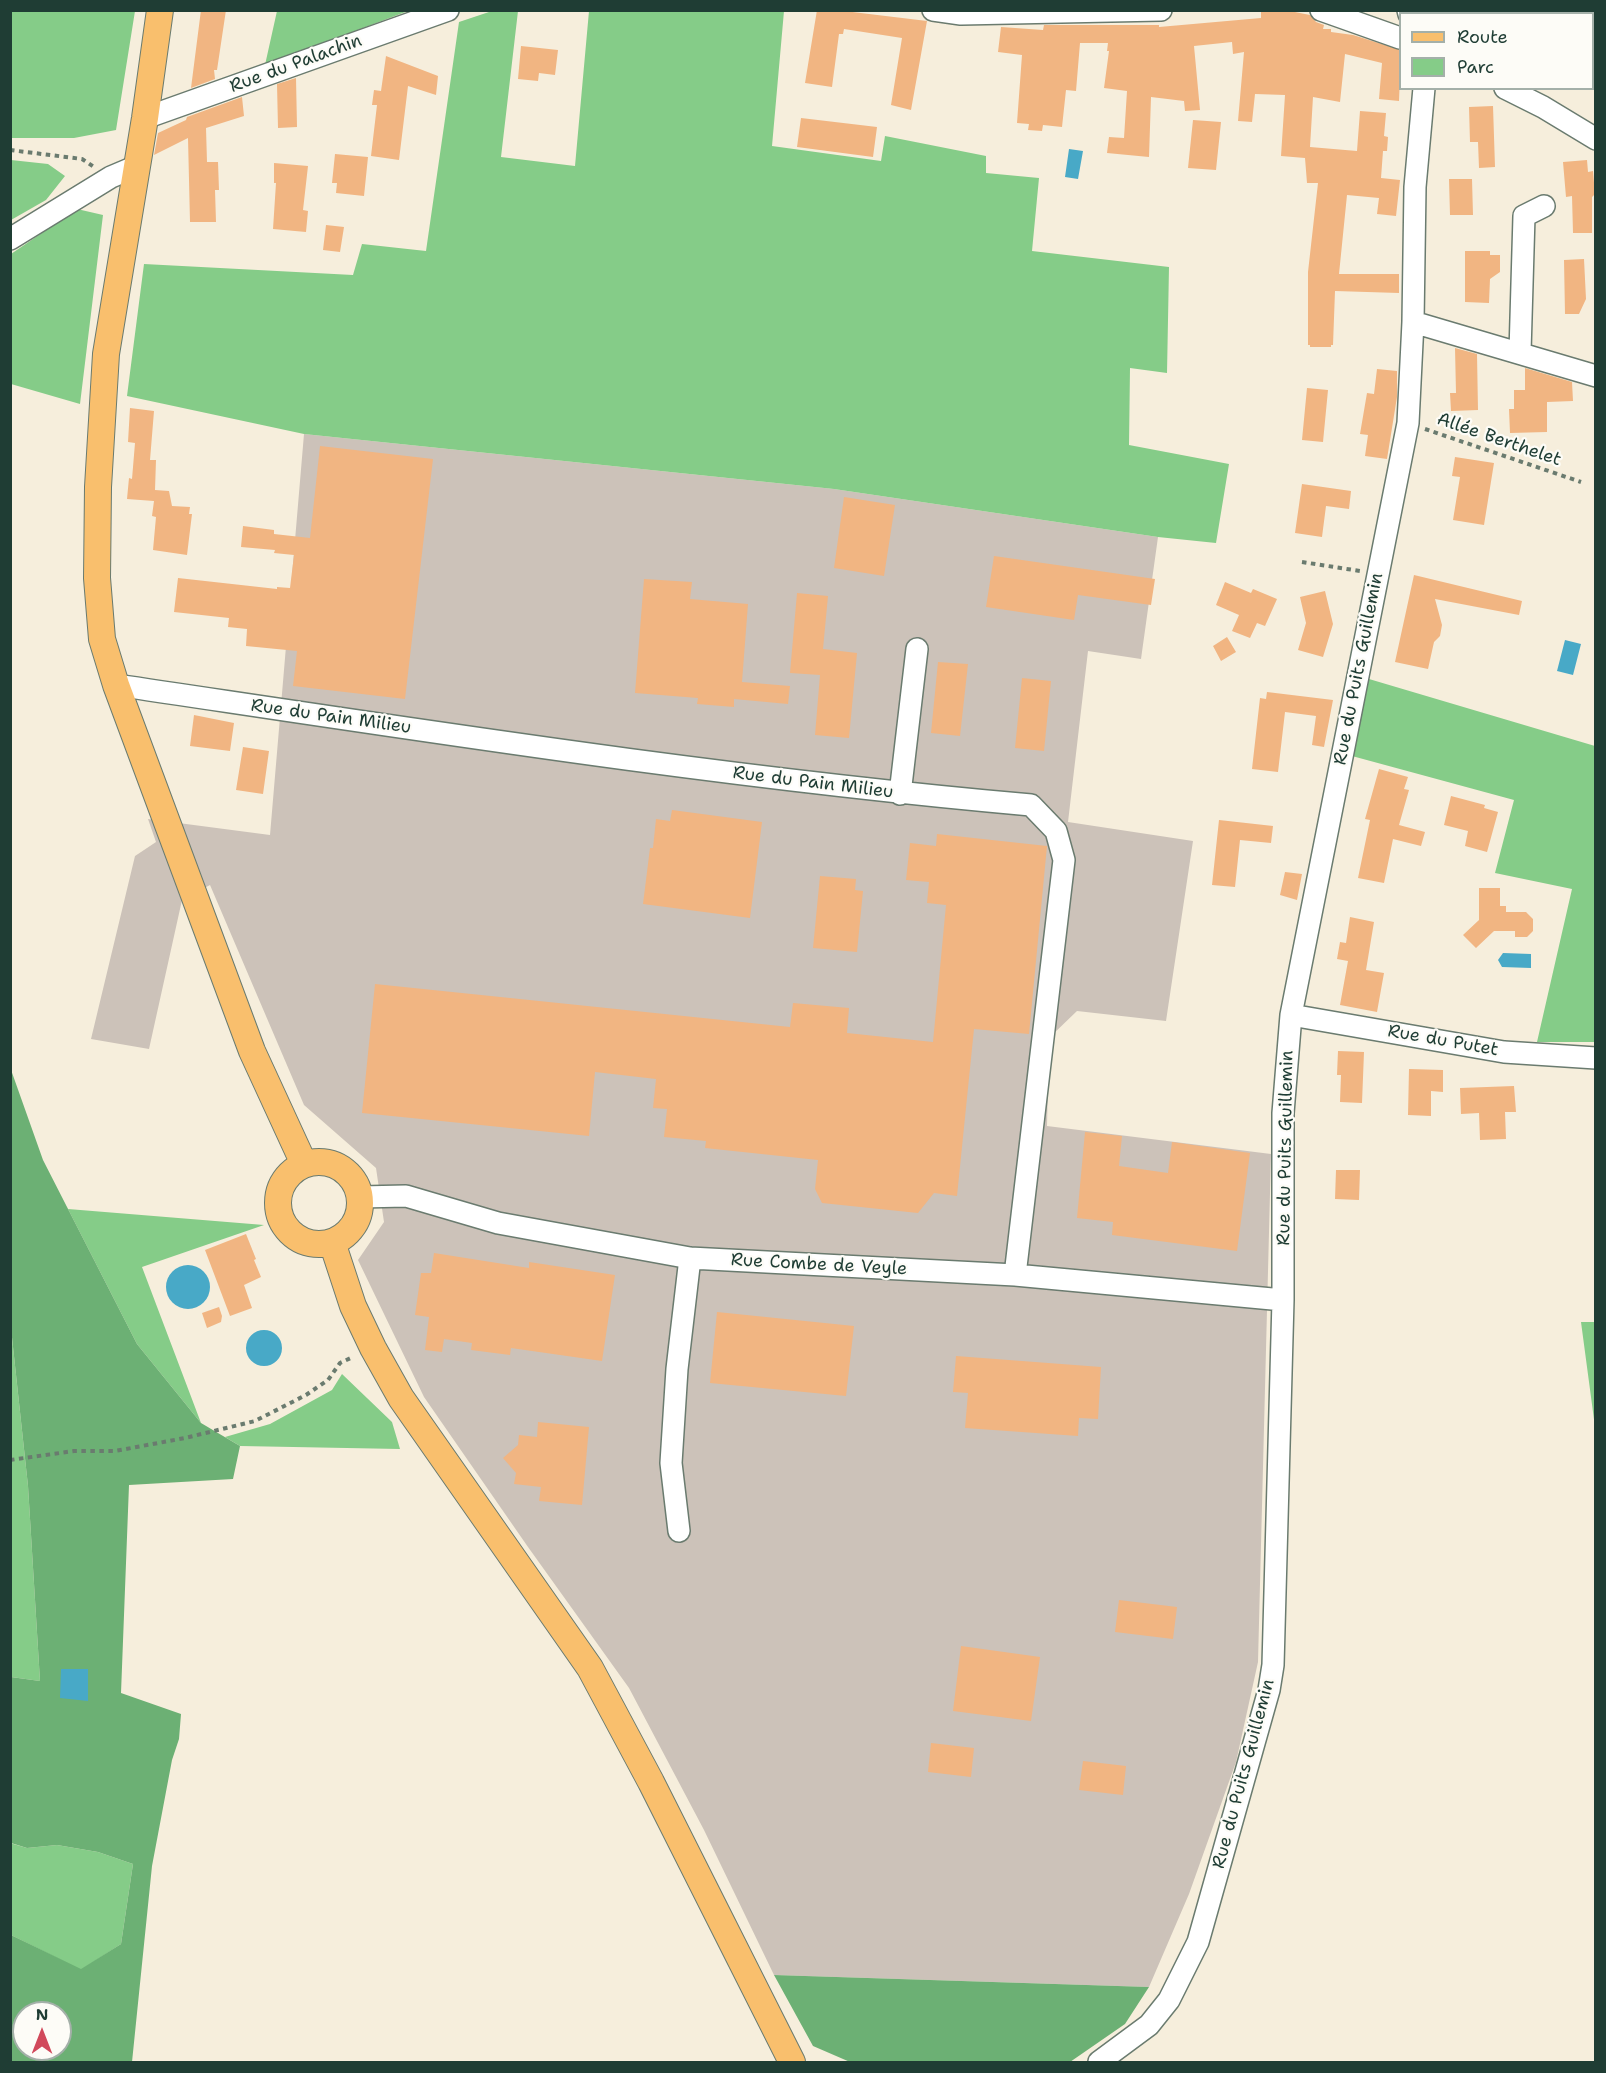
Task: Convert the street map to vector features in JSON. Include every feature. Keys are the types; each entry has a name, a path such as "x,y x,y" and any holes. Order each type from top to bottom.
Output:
{"main road":[{"path":"160,10 145,118 106,354 98,487 97,578 102,639 116,685 252,1051 304,1164"},
{"path":"321,1162 335,1165 347,1172 356,1184 360,1197 360,1211 354,1224 345,1235 332,1242 320,1244 306,1242 293,1234 284,1224 279,1211 278,1196 283,1183 292,1172 304,1164 321,1162"},
{"path":"332,1242 353,1306 401,1398 590,1668 651,1782 792,2062"}],"street":[{"name":"Rue du Palachin","path":"145,118 448,10"},
{"path":"933,10 961,14 1161,10"},
{"path":"1321,10 1399,37"},
{"name":"Rue du Puits Guillemin","path":"1099,2062 1149,2025 1169,2000 1198,1942 1269,1690 1273,1665 1283,1300 1283,1113 1291,1015 1408,423 1413,322 1415,187 1424,90"},
{"path":"1509,90 1543,107 1596,139"},
{"path":"10,239 111,177 137,166"},
{"path":"1520,352 1524,216 1544,206"},
{"path":"1413,322 1596,376"},
{"path":"900,794 917,649"},
{"name":"Rue du Pain Milieu","path":"116,685 553,750 900,794 1031,805 1056,831 1064,860 1015,1275"},
{"name":"Rue du Putet","path":"1291,1015 1504,1052 1596,1058"},
{"name":"Rue Combe de Veyle","path":"360,1197 406,1197 498,1222 690,1258 1015,1275 1283,1300"},
{"path":"679,1532 671,1463 676,1369 690,1258"}],"path":[{"path":"10,150 82,159 111,177"},
{"name":"Allée Berthelet","path":"1408,423 1581,482"},
{"path":"1302,562 1378,574"},
{"path":"10,1460 74,1451 115,1451 255,1421 306,1395 328,1380 340,1363 373,1348"}],"shaded area":[{"path":"304,434 834,489 1158,537 1141,659 1088,651 1068,822 1193,841 1166,1021 1077,1011 1049,1038 1047,1126 1271,1154 1258,1662 1236,1762 1189,1894 1149,1987 774,1975 704,1830 629,1688 424,1397 358,1260 384,1222 376,1168 304,1105 210,885 182,900 149,1049 91,1039 135,856 156,842 148,819 270,835"}],"green space":[{"path":"495,10 518,11 501,157 575,166 589,11 784,11 772,146 881,161 885,136 986,156 986,173 1039,178 1032,251 1169,267 1167,373 1130,368 1129,445 1229,464 1216,543 1158,537 834,489 304,434 127,396 144,264 353,275 362,244 426,251 459,22"},
{"path":"10,11 135,11 116,130 74,138 11,138"},
{"path":"277,11 408,11 265,65"},
{"path":"11,160 48,164 65,176 46,200 11,220"},
{"path":"77,209 103,215 80,404 11,384 11,254"},
{"path":"1369,679 1595,746 1595,1042 1537,1042 1572,889 1495,873 1514,800 1352,756"},
{"path":"10,1067 43,1160 137,1344 201,1423 240,1446 233,1479 129,1485 121,1693 181,1714 179,1739 172,1760 152,1866 132,2062 11,2062 11,1935 81,1969 121,1944 133,1864 98,1852 57,1845 27,1848 11,1843 11,1677 40,1681 28,1486 10,1319"},
{"path":"68,1209 264,1225 142,1267 201,1423 137,1344"},
{"path":"10,1319 28,1486 40,1681 11,1677"},
{"path":"1581,1322 1595,1322 1595,1427"},
{"path":"342,1374 392,1422 400,1449 240,1446 225,1437 270,1424 332,1390"},
{"path":"10,1843 27,1848 57,1845 98,1852 133,1864 121,1944 81,1970 11,1935"},
{"path":"774,1975 1149,1987 1125,2024 1070,2062 850,2062 813,2046"}],"water":[{"path":"1069,149 1083,151 1078,179 1065,177"},
{"path":"1565,640 1581,644 1573,675 1557,671"},
{"path":"1503,953 1531,954 1531,968 1502,967 1498,960"},
{"path":"188,1265 204,1271 210,1287 204,1303 188,1309 172,1303 166,1287 172,1271"},
{"path":"264,1330 277,1335 282,1348 277,1361 264,1366 251,1361 246,1348 251,1335"},
{"path":"61,1669 88,1669 88,1701 60,1698"}],"building":[{"path":"201,10 226,10 217,70 214,70 215,79 191,88"},
{"path":"817,10 836,10 927,21 911,110 891,105 902,38 844,29 843,34 839,34 832,87 805,83"},
{"path":"1290,11 1310,15 1316,22 1324,25 1323,29 1331,29 1331,32 1353,35 1399,49 1399,101 1379,99 1382,63 1345,54 1340,102 1313,97 1310,147 1357,151 1360,111 1386,113 1384,136 1388,137 1387,151 1383,151 1381,178 1400,180 1396,216 1377,214 1379,198 1347,195 1339,274 1399,274 1399,293 1335,291 1333,345 1331,347 1310,347 1308,345 1308,272 1318,183 1307,183 1305,158 1281,156 1285,95 1255,94 1252,122 1238,121 1244,52 1233,54 1232,42 1194,46 1200,110 1185,111 1184,101 1151,97 1149,157 1107,153 1109,137 1124,138 1127,91 1104,88 1108,43 1080,43 1076,91 1066,90 1062,127 1043,125 1042,131 1028,130 1029,124 1017,123 1022,55 998,52 1001,27 1043,30 1044,25 1159,25 1159,27 1261,18 1261,12"},
{"path":"521,46 558,50 555,75 539,73 538,81 518,79"},
{"path":"386,56 438,76 436,95 408,86 399,160 371,156 377,105 372,105 374,90 381,91"},
{"path":"296,78 297,127 278,128 277,84"},
{"path":"242,97 244,116 206,128 207,162 218,162 219,190 215,190 216,222 190,222 188,138 154,155 158,133 186,120 187,117"},
{"path":"1493,106 1495,167 1479,168 1478,142 1470,142 1469,107"},
{"path":"801,118 877,127 873,157 797,147"},
{"path":"1193,120 1221,122 1216,170 1188,168"},
{"path":"335,154 368,157 364,196 336,193 337,183 332,183"},
{"path":"1587,160 1588,172 1593,171 1595,194 1592,197 1592,233 1573,233 1572,196 1566,197 1563,162"},
{"path":"274,163 308,166 303,210 308,211 306,232 273,229 276,183 274,183"},
{"path":"1449,179 1472,179 1473,215 1450,215"},
{"path":"326,225 344,227 340,252 323,250"},
{"path":"1465,251 1490,251 1490,255 1500,255 1500,272 1490,279 1489,303 1465,302"},
{"path":"1584,259 1586,299 1579,314 1565,314 1564,260"},
{"path":"1455,348 1477,354 1478,410 1451,411 1450,393 1456,393"},
{"path":"1525,368 1572,382 1573,401 1547,402 1547,432 1510,433 1509,409 1514,409 1514,390 1525,390"},
{"path":"1377,369 1397,371 1397,397 1387,459 1365,456 1368,435 1360,434 1367,393 1374,394"},
{"path":"1307,388 1328,390 1323,442 1302,440"},
{"path":"130,408 154,411 150,460 156,460 155,490 169,491 172,506 190,507 189,514 192,514 187,555 153,550 156,517 152,516 154,501 127,499 129,478 132,479 135,443 128,442"},
{"path":"320,446 433,459 405,699 293,686 297,651 246,646 247,629 228,627 229,618 174,612 178,578 277,589 277,587 290,588 294,555 274,553 275,550 241,547 243,526 274,530 274,534 310,538"},
{"path":"1455,457 1494,463 1484,525 1453,520 1460,477 1452,476"},
{"path":"1302,484 1351,491 1349,509 1326,506 1322,537 1295,533"},
{"path":"844,497 895,505 884,576 834,568"},
{"path":"994,556 1155,579 1151,605 1078,595 1074,620 986,607"},
{"path":"1414,575 1522,601 1519,615 1435,599 1442,625 1440,636 1434,642 1428,669 1395,662"},
{"path":"644,579 692,582 690,599 748,604 742,682 790,686 788,704 734,699 734,707 697,704 698,698 635,693"},
{"path":"1225,582 1251,593 1253,589 1277,599 1265,626 1257,623 1250,638 1232,631 1239,615 1216,605"},
{"path":"1325,591 1333,624 1323,657 1298,650 1306,623 1300,597"},
{"path":"797,593 828,596 823,649 857,653 849,738 815,735 820,675 790,673"},
{"path":"1227,637 1236,652 1221,661 1213,646"},
{"path":"938,662 968,664 960,736 931,733"},
{"path":"1022,678 1051,681 1044,751 1015,748"},
{"path":"1267,692 1333,700 1324,747 1312,745 1316,716 1285,712 1278,772 1252,769 1260,698 1266,699"},
{"path":"194,715 234,723 230,751 190,746"},
{"path":"243,747 269,751 263,794 236,790"},
{"path":"1379,769 1408,777 1404,789 1409,790 1399,825 1425,832 1421,846 1393,839 1384,883 1358,878 1370,820 1365,819"},
{"path":"1451,796 1485,805 1484,808 1498,812 1487,852 1465,846 1468,831 1444,825"},
{"path":"672,810 762,822 750,918 643,904 656,819 670,821"},
{"path":"1219,820 1273,826 1271,843 1240,840 1235,887 1212,885"},
{"path":"937,834 1047,846 1029,1034 974,1029 957,1196 934,1193 918,1213 822,1203 815,1189 818,1160 705,1148 706,1141 664,1137 667,1109 653,1108 656,1079 595,1072 589,1136 362,1113 375,984 790,1027 793,1003 849,1008 847,1033 933,1042 946,905 927,903 929,882 906,880 910,843 936,846"},
{"path":"1285,872 1302,874 1297,900 1280,895"},
{"path":"820,876 856,879 855,890 863,891 857,952 813,948"},
{"path":"1479,888 1500,888 1500,906 1506,906 1506,912 1526,912 1533,919 1533,931 1527,937 1515,937 1515,931 1494,931 1476,948 1463,935 1479,920"},
{"path":"1350,917 1374,922 1366,970 1384,973 1377,1012 1340,1005 1348,961 1337,959 1340,942 1346,943"},
{"path":"1338,1051 1364,1052 1362,1103 1340,1102 1341,1075 1337,1075"},
{"path":"1409,1069 1443,1070 1443,1092 1431,1091 1431,1116 1408,1115"},
{"path":"1514,1086 1516,1112 1505,1112 1506,1139 1480,1140 1479,1113 1461,1114 1460,1088"},
{"path":"1085,1132 1122,1136 1119,1166 1168,1173 1172,1142 1250,1153 1237,1251 1112,1235 1113,1222 1077,1218"},
{"path":"1336,1170 1360,1170 1359,1200 1335,1199"},
{"path":"246,1234 261,1277 244,1285 252,1308 230,1316 205,1250"},
{"path":"434,1253 529,1268 529,1262 615,1275 602,1361 511,1348 510,1355 471,1350 472,1343 444,1339 442,1352 425,1350 429,1317 415,1315 421,1273 431,1273"},
{"path":"219,1307 221,1322 207,1328 202,1313"},
{"path":"717,1312 854,1326 846,1396 710,1383"},
{"path":"956,1356 1101,1367 1098,1419 1079,1418 1078,1436 965,1428 968,1393 953,1392"},
{"path":"538,1422 589,1427 582,1505 539,1501 541,1487 514,1484 516,1473 503,1458 518,1445 519,1435 537,1437"},
{"path":"1119,1600 1177,1607 1173,1639 1115,1632"},
{"path":"961,1646 1040,1657 1031,1721 953,1711"},
{"path":"931,1743 974,1748 971,1777 928,1772"},
{"path":"1083,1761 1126,1766 1123,1795 1079,1790"}]}
